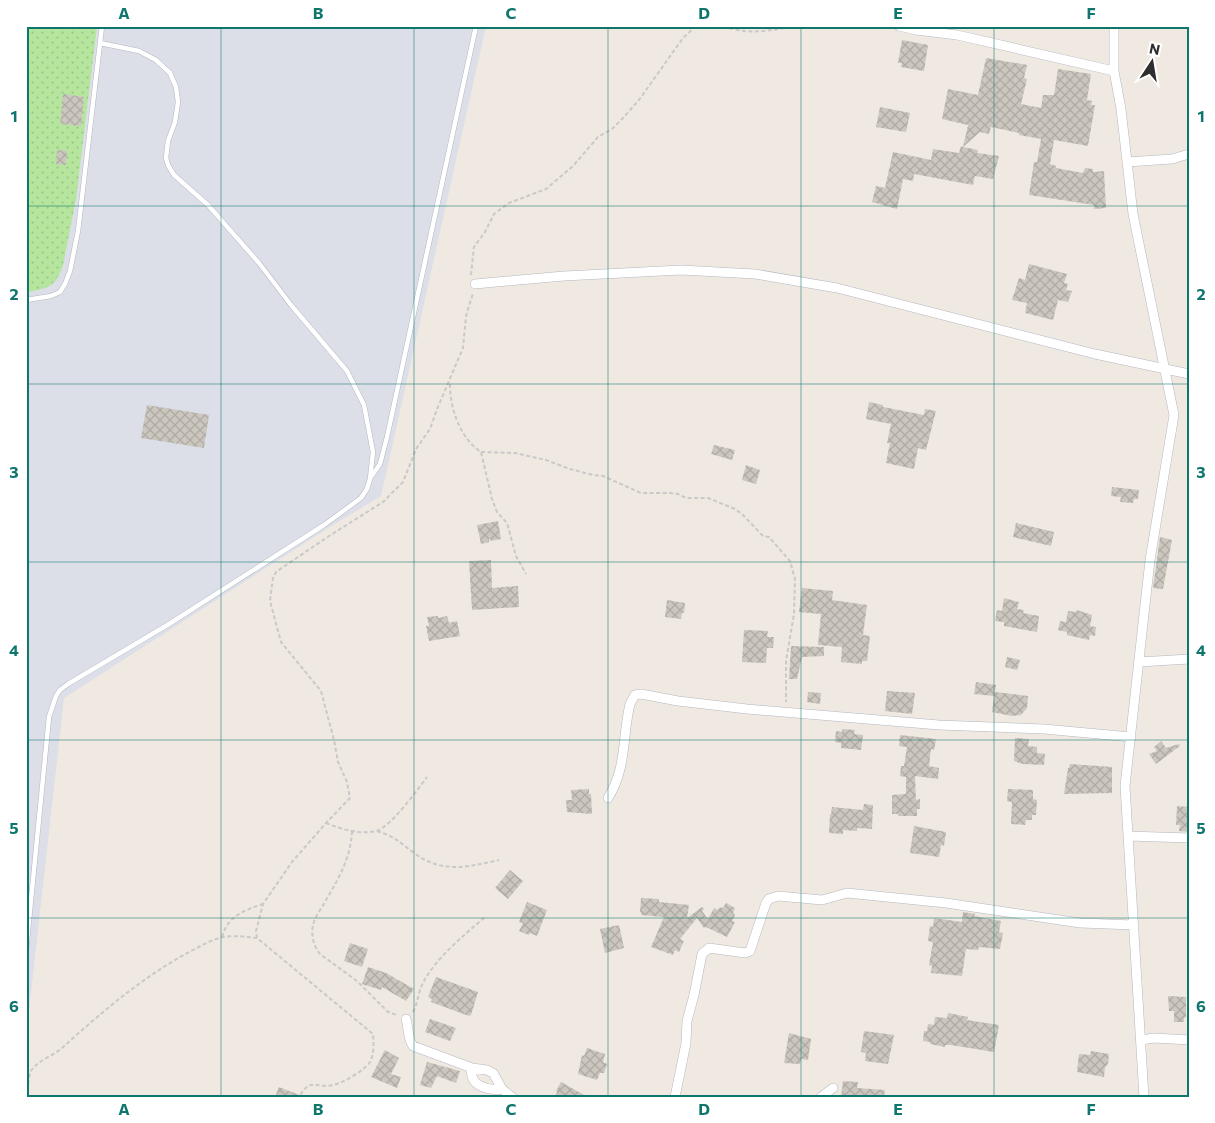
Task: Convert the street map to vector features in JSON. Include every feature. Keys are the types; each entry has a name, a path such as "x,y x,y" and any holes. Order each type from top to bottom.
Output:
{"street":[{"path":"899,26 971,37 1114,71"},
{"path":"1114,26 1114,71 1121,109 1133,214 1174,415 1150,560 1125,786 1144,1097"},
{"path":"1127,162 1172,159 1189,154"},
{"path":"476,284 564,276 681,270 755,274 837,288 1095,354 1189,374"},
{"path":"1139,662 1189,659"},
{"path":"608,798 616,786 620,774 630,704 635,695 641,694 678,701 786,712 939,725 1044,730 1130,737"},
{"path":"1128,836 1189,838"},
{"path":"675,1097 686,1043 687,1021 699,976 702,954 709,948 745,953 750,951 766,903 773,897 822,900 847,893 946,903 1080,923 1134,924"},
{"path":"406,1019 409,1039 413,1046 472,1068 488,1070 493,1073 502,1089 512,1097"},
{"path":"1140,1040 1154,1038 1189,1040"},
{"path":"472,1068 472,1078 481,1087 491,1090 502,1089"},
{"path":"821,1097 833,1088"}],"lane":[{"path":"26,300 51,296 60,292 70,271 78,232 102,26"},
{"path":"370,479 380,464 387,437 476,26"},
{"path":"26,951 49,718 52,705 60,690 170,624 324,525 361,498 370,479 373,452 364,405 347,371 291,305 259,263 208,205 174,175 168,165 166,158 168,141 175,122 178,102 176,87 170,73 156,60 139,51 100,43"},
{"path":"26,889 32,890"}],"path":[{"path":"723,26 737,31 759,33 788,26"},
{"path":"450,382 450,399 457,420 464,434 473,446 481,452 515,453 546,460 584,473 603,476 641,493 670,493 686,498 708,498 735,509 763,536 769,538 790,561 795,579 794,614 786,660 786,712"},
{"path":"481,452 492,499 497,512 507,523 516,556 526,574"},
{"path":"257,938 256,931 263,904 292,862 350,798 350,792 338,762 321,691 281,642 270,601 273,578 276,572 329,536"},
{"path":"377,831 398,814 428,776"},
{"path":"326,823 352,831 377,831 397,838 414,853 432,864 446,868 463,868 500,860"},
{"path":"352,831 351,845 346,863 314,923 312,937 320,954 357,981 388,1012 406,1019 416,1007 423,982 433,967 457,941 484,918"},
{"path":"222,937 225,927 242,912 263,904"},
{"path":"26,1097 31,1071 43,1060 58,1052 133,988 172,961 222,937 240,936 257,938 373,1034 374,1047 369,1062 358,1072 352,1077 332,1086 310,1085 304,1088 299,1097"}],"shaded area":[{"path":"26,26 486,26 381,496 64,698 26,1037"}],"green space":[{"path":"26,26 97,26 76,199 63,265 57,278 50,286 26,292"}],"building":[{"path":"902,40 928,45 924,71 901,67 902,63 898,63"},
{"path":"986,58 1027,65 1024,78 1027,79 1021,104 1041,108 1043,95 1054,95 1058,69 1091,74 1087,100 1092,101 1091,105 1095,105 1088,146 1054,140 1050,164 1056,166 1056,168 1083,173 1085,168 1093,169 1093,172 1104,171 1106,208 1094,209 1094,205 1029,195 1034,162 1037,162 1041,139 991,127 989,134 980,132 963,147 968,125 942,119 948,89 978,95"},
{"path":"63,94 84,97 81,126 60,124"},
{"path":"880,107 910,113 906,132 876,127"},
{"path":"961,146 978,150 977,153 999,156 993,179 975,176 973,185 914,174 913,181 903,179 897,209 872,202 876,186 885,188 893,152 931,160 933,149 959,153"},
{"path":"57,150 67,151 66,165 56,164"},
{"path":"1029,264 1067,274 1064,283 1068,284 1066,290 1072,291 1068,302 1058,300 1053,320 1025,313 1027,303 1012,300 1019,278 1025,280"},
{"path":"869,402 883,405 883,407 924,415 925,409 936,411 926,450 918,448 914,469 886,463 890,443 887,443 891,424 866,419"},
{"path":"147,405 209,415 204,448 141,438"},
{"path":"714,445 735,450 732,460 711,454"},
{"path":"746,465 760,470 756,484 742,480"},
{"path":"1112,487 1139,490 1138,499 1134,499 1133,503 1120,502 1121,497 1111,496"},
{"path":"498,521 501,539 491,541 489,538 489,542 481,544 477,525"},
{"path":"1016,523 1054,532 1051,546 1013,537"},
{"path":"1160,537 1172,540 1163,589 1153,588"},
{"path":"491,560 492,588 518,586 519,607 472,610 469,561"},
{"path":"802,588 833,591 832,600 867,605 863,635 870,636 867,661 862,661 862,664 841,662 842,647 818,645 821,614 799,612"},
{"path":"1004,598 1019,602 1017,609 1024,610 1023,613 1039,616 1037,632 1004,626 1004,622 995,621 997,610 1002,611"},
{"path":"667,600 685,603 681,619 665,617"},
{"path":"1077,610 1092,615 1090,626 1096,627 1095,636 1090,635 1089,640 1067,635 1067,632 1058,630 1060,621 1066,622 1068,611 1076,612"},
{"path":"438,616 438,618 447,616 449,623 457,621 460,636 429,641 426,626 429,626 427,617"},
{"path":"744,630 768,631 767,637 774,637 773,648 767,648 766,663 742,662"},
{"path":"791,646 824,647 824,656 802,657 797,679 789,679"},
{"path":"1007,657 1020,660 1017,670 1005,667"},
{"path":"976,682 996,685 995,692 1028,696 1027,708 1021,715 1012,716 992,712 994,696 974,694"},
{"path":"887,691 915,693 912,714 885,711"},
{"path":"808,692 821,693 820,704 807,702"},
{"path":"842,729 855,730 854,734 863,735 861,750 841,748 841,743 835,742 836,731 842,732"},
{"path":"900,735 936,739 934,750 931,749 929,766 939,768 938,779 915,776 916,800 920,799 920,809 917,809 917,816 898,816 898,814 892,814 892,795 906,794 906,777 900,776 901,766 904,766 907,747 899,746"},
{"path":"1015,738 1029,739 1028,746 1037,747 1037,753 1045,754 1044,765 1022,764 1014,761"},
{"path":"1161,741 1166,748 1179,744 1180,746 1156,764 1149,754 1157,751 1154,747"},
{"path":"1070,764 1112,767 1112,793 1064,794"},
{"path":"589,789 592,814 567,812 566,800 572,800 571,790"},
{"path":"1008,789 1033,790 1033,799 1037,800 1036,815 1032,815 1032,820 1026,820 1025,825 1011,824 1012,802 1007,801"},
{"path":"864,804 873,805 872,829 857,828 857,831 843,830 843,834 829,833 832,807 863,810"},
{"path":"1177,806 1189,807 1189,832 1179,831 1180,825 1176,825"},
{"path":"914,826 946,832 944,846 941,845 939,857 910,853"},
{"path":"510,870 523,881 508,899 495,888"},
{"path":"641,898 659,899 659,902 689,905 687,918 702,907 704,909 702,911 708,919 714,908 718,910 720,907 723,908 726,903 735,908 733,913 735,915 732,921 735,922 727,937 706,927 704,928 697,918 680,939 684,941 679,952 675,950 673,955 651,947 664,917 641,915"},
{"path":"527,902 547,910 537,936 519,931 523,923 519,922"},
{"path":"963,912 1001,921 999,932 1003,933 1000,949 979,947 978,950 966,949 962,976 931,973 932,966 929,965 933,942 928,941 930,926 933,927 934,918 962,922"},
{"path":"619,925 624,948 605,953 600,929"},
{"path":"350,943 368,949 362,967 344,961"},
{"path":"368,967 386,973 414,989 406,1001 382,987 381,990 362,984"},
{"path":"436,977 478,992 471,1015 469,1016 431,1002 432,999 428,997"},
{"path":"1168,996 1186,997 1186,1017 1184,1022 1174,1022 1174,1011 1169,1011"},
{"path":"948,1013 968,1017 967,1020 999,1025 994,1052 951,1045 945,1045 945,1047 923,1041 924,1031 927,1031 928,1024 934,1025 935,1017 947,1018"},
{"path":"430,1019 456,1028 450,1041 425,1032"},
{"path":"864,1031 894,1035 888,1064 865,1061 866,1053 861,1052"},
{"path":"789,1033 811,1039 808,1060 801,1059 800,1064 784,1063"},
{"path":"587,1048 605,1054 603,1062 607,1064 604,1073 600,1073 597,1080 578,1074 582,1055 584,1056"},
{"path":"385,1050 399,1058 391,1074 401,1077 397,1088 371,1077"},
{"path":"1091,1051 1109,1054 1104,1077 1077,1072 1079,1054 1090,1055"},
{"path":"427,1062 460,1071 456,1083 437,1076 431,1088 420,1085"},
{"path":"843,1081 858,1082 857,1088 885,1090 884,1097 841,1097"},
{"path":"561,1082 588,1097 555,1097"},
{"path":"279,1087 302,1096 302,1097 275,1097"}]}
